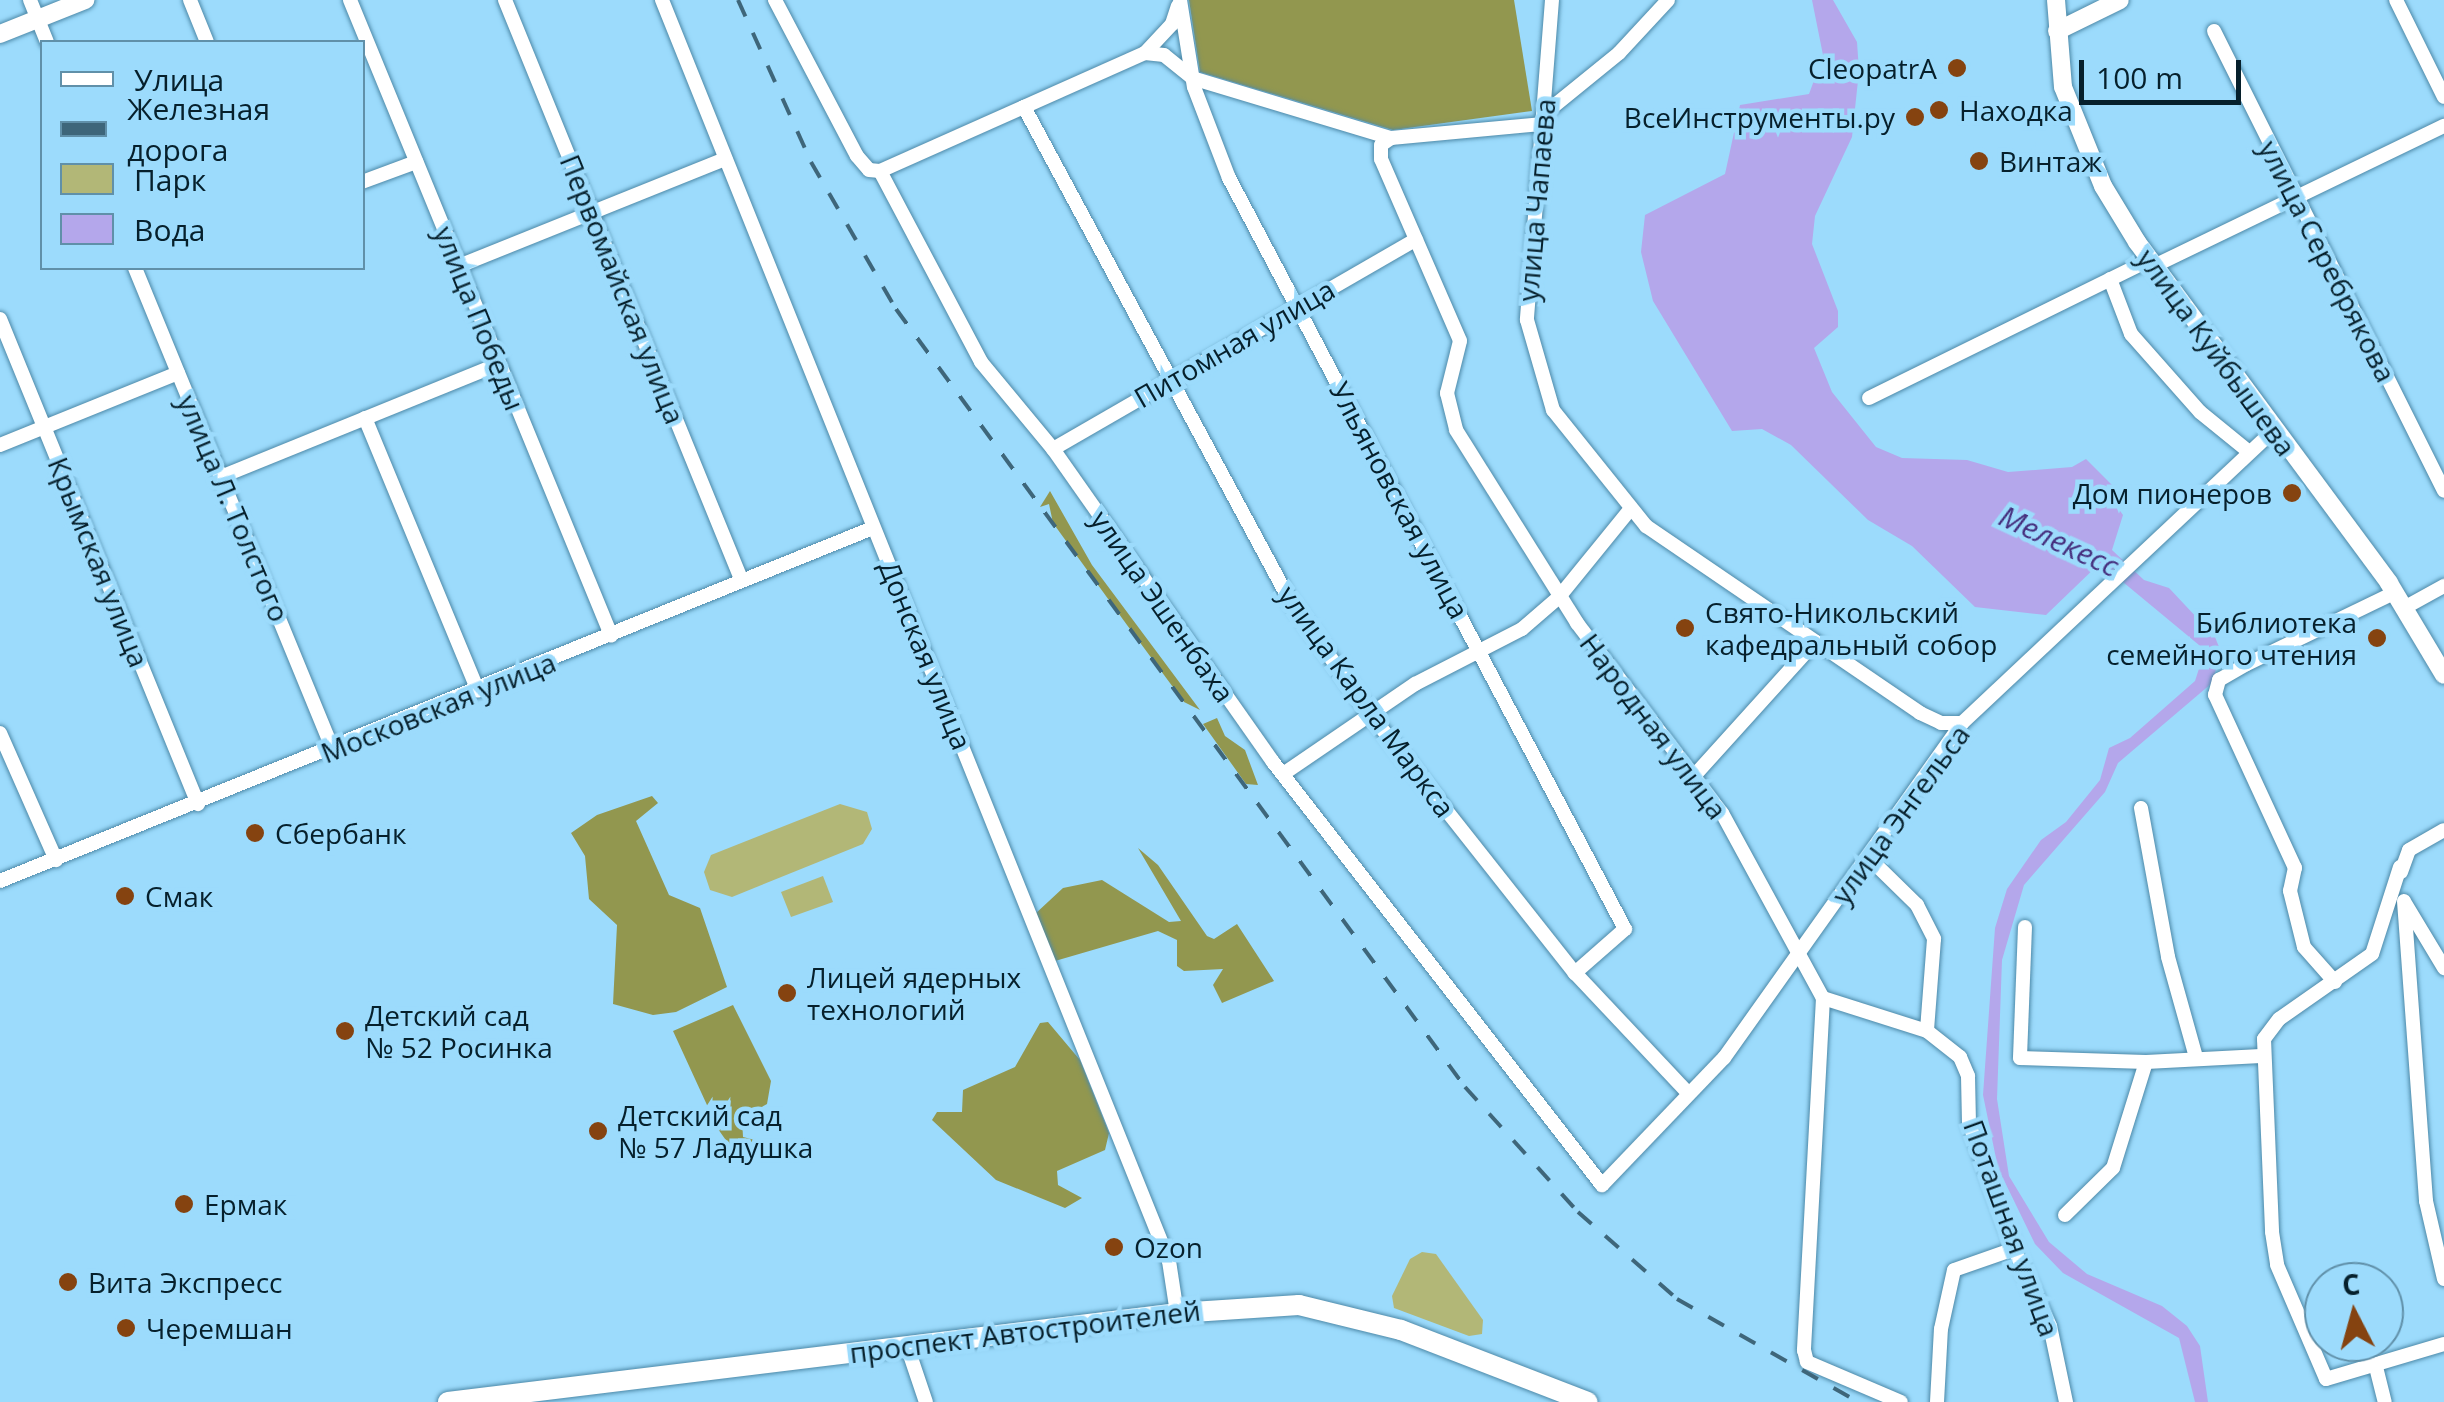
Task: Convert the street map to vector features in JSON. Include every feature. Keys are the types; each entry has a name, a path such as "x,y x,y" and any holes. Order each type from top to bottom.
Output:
{"highway":[{"name":"проспект Автостроителей","path":"448,1402 1176,1313 1327,1308 1588,1402"}],"main road":[{"path":"0,34 85,0"},
{"name":"улица Куйбышева","path":"2056,0 2056,32 2079,135 2152,263 2399,600 2444,675"},
{"path":"2056,32 2120,0"}],"street":[{"path":"30,0 46,40"},
{"path":"190,0 206,40"},
{"name":"улица Победы","path":"350,0 611,635"},
{"name":"Первомайская улица","path":"505,0 741,578"},
{"name":"Донская улица","path":"662,0 1169,1261 1176,1313"},
{"name":"улица Эшенбаха","path":"775,0 857,156 869,170 880,170 981,362 1053,449 1284,774 1602,1186"},
{"path":"880,170 1145,53 1172,24 1180,0"},
{"name":"Ульяновская улица","path":"1180,0 1192,78 1229,178 1625,929 1575,972"},
{"name":"улица Чапаева","path":"1552,0 1527,320 1534,360 1553,410 1629,510 1920,713 1941,724 1962,724"},
{"path":"1145,53 1164,55 1192,78 1391,138 1544,119 1619,53 1668,0"},
{"path":"2396,0 2444,97"},
{"name":"улица Серебрякова","path":"2214,31 2294,198 2444,490"},
{"name":"улица Карла Маркса","path":"1024,107 1289,599 1370,715 1575,972 1688,1092"},
{"path":"1869,398 2110,279 2444,126"},
{"name":"Народная улица","path":"1391,138 1380,145 1381,159 1460,341 1448,413 1488,487 1562,593 1577,623 1694,776 1802,952 1823,998 1804,1350 1807,1362 1901,1402"},
{"path":"459,266 725,159"},
{"path":"365,181 416,162"},
{"name":"Питомная улица","path":"1053,449 1170,377 1416,240"},
{"name":"улица Л. Толстого","path":"140,270 178,373 224,476 333,750"},
{"path":"2110,279 2132,334 2200,412 2248,452"},
{"name":"Крымская улица","path":"0,319 198,804"},
{"path":"224,476 499,364"},
{"path":"0,445 178,373"},
{"path":"366,418 478,692"},
{"name":"улица Энгельса","path":"1602,1186 1724,1058 1962,724 2134,557 2273,430"},
{"path":"1284,774 1370,715 1522,629 1562,593 1629,510"},
{"name":"Московская улица","path":"0,881 478,692 741,578 873,528"},
{"path":"2335,982 2304,948 2290,891 2295,868 2214,695 2219,680 2247,664 2399,600 2444,586"},
{"path":"1694,776 1815,642"},
{"path":"0,734 56,860"},
{"path":"2141,808 2168,957 2196,1058"},
{"path":"2444,830 2409,850 2372,954 2279,1019 2261,1056 2277,1265 2326,1379 2444,1344"},
{"path":"1823,998 1927,1031 1934,938 1917,905 1868,857"},
{"path":"2400,867 2426,1202 2444,1279"},
{"path":"2404,901 2444,968"},
{"path":"2026,927 2020,1058 2146,1062 2261,1056"},
{"name":"Поташная улица","path":"1927,1031 1946,1041 1968,1076 1969,1123 2014,1249 2050,1326 2066,1402"},
{"path":"2064,1215 2113,1168 2146,1062"},
{"path":"1936,1402 1941,1328 1954,1270 2014,1249"},
{"path":"907,1346 926,1402"},
{"path":"2376,1367 2386,1402"}],"green space":[{"path":"1189,0 1514,0 1532,111 1393,130 1200,72"},
{"path":"1050,491 1092,565 1200,710 1184,702 1127,625 1053,523 1049,504 1040,507"},
{"path":"1217,718 1225,736 1245,750 1258,785 1246,784 1203,724"},
{"path":"652,796 658,803 636,821 669,895 700,908 727,987 676,1012 653,1015 613,1004 617,925 589,899 585,856 571,833 597,815"},
{"path":"840,804 867,812 872,829 863,844 732,897 710,890 704,872 711,855"},
{"path":"1138,848 1158,865 1207,936 1214,939 1237,924 1274,981 1222,1003 1213,985 1223,969 1184,971 1177,966 1177,940 1158,931 1055,961 1035,914 1063,888 1102,880 1169,922 1181,921"},
{"path":"823,876 833,902 791,917 781,892"},
{"path":"733,1005 771,1081 767,1104 742,1118 743,1137 767,1143 750,1156 730,1146 718,1129 673,1031"},
{"path":"1048,1022 1080,1060 1109,1133 1105,1150 1057,1171 1058,1185 1082,1198 1065,1208 996,1180 932,1120 937,1112 962,1112 963,1090 1015,1067 1040,1023"},
{"path":"1422,1252 1436,1254 1483,1320 1482,1334 1469,1336 1394,1308 1392,1296 1410,1259"}],"water":[{"name":"Мелекесс","path":"1812,0 1833,0 1857,42 1859,71 1852,137 1815,216 1812,244 1838,311 1838,327 1814,348 1832,392 1876,447 1902,458 1967,460 2008,472 2072,467 2086,459 2116,489 2115,504 2123,515 2112,550 2144,580 2169,588 2215,637 2221,652 2212,683 2118,763 2105,792 2024,885 2002,960 1997,1099 2009,1176 2049,1242 2087,1274 2162,1306 2187,1326 2200,1346 2208,1402 2195,1402 2179,1338 2063,1273 2035,1244 1998,1168 1983,1095 1995,928 2007,889 2041,840 2066,822 2100,780 2109,748 2130,738 2195,681 2205,650 2100,563 2046,615 1975,607 1912,546 1868,520 1791,445 1762,429 1732,431 1653,301 1641,252 1645,215 1725,174 1740,105 1809,94 1816,75 1826,70"}],"railway":[{"path":"738,0 811,162 896,309 1465,1087 1578,1212 1677,1299 1858,1402"}],"place":[{"name":"CleopatrA","path":"1957,68"},
{"name":"Находка","path":"1939,110"},
{"name":"ВсеИнструменты.ру","path":"1915,117"},
{"name":"Винтаж","path":"1979,161"},
{"name":"Дом пионеров","path":"2292,493"},
{"name":"Свято-Никольский кафедральный собор","path":"1685,628"},
{"name":"Библиотека семейного чтения","path":"2377,638"},
{"name":"Сбербанк","path":"255,833"},
{"name":"Смак","path":"125,896"},
{"name":"Лицей ядерных технологий","path":"787,993"},
{"name":"Детский сад № 52 Росинка","path":"345,1031"},
{"name":"Детский сад № 57 Ладушка","path":"598,1131"},
{"name":"Ермак","path":"184,1204"},
{"name":"Ozon","path":"1114,1247"},
{"name":"Вита Экспресс","path":"68,1282"},
{"name":"Черемшан","path":"126,1328"}]}
